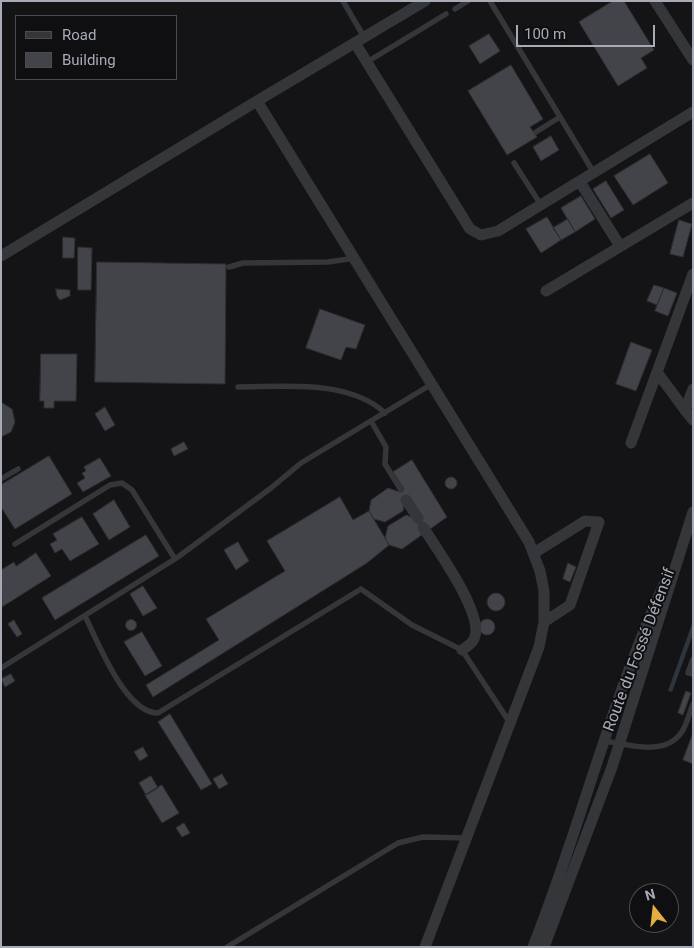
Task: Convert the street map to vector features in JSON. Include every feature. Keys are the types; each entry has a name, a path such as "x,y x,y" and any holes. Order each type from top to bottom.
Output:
{"street":[{"path":"1,256 426,1"},
{"path":"655,1 693,60"},
{"path":"360,40 367,62 473,232 481,235 494,233 541,206 693,112"},
{"path":"258,101 534,553 543,585 544,622 539,647 425,947"},
{"path":"580,182 620,246"},
{"path":"546,291 693,202"},
{"path":"631,443 693,274"},
{"path":"656,372 693,420"},
{"path":"685,410 693,389"},
{"path":"403,495 466,595 475,629 474,639 462,650"},
{"path":"679,550 693,512"},
{"path":"534,553 584,522 599,522 570,605 544,622"},
{"name":"Route du Fossé Défensif","path":"534,947 556,889 604,741 646,625 679,550"},
{"name":"Route du Fossé Défensif","path":"544,947 619,743 679,550"}],"lane":[{"path":"343,1 360,40"},
{"path":"455,9 468,1"},
{"path":"490,1 594,173"},
{"path":"367,62 446,14"},
{"path":"536,132 560,117"},
{"path":"514,163 541,206"},
{"path":"229,267 240,263 328,262 354,258"},
{"path":"1,668 175,559 272,488 301,463 432,384"},
{"path":"238,387 329,388 376,406 385,413"},
{"path":"371,421 386,447 384,464 403,495"},
{"path":"1,479 18,468"},
{"path":"15,544 110,486 122,483 132,490 175,559"},
{"path":"85,616 125,692 139,707 153,713 164,710 361,589 412,625 462,650 510,723"},
{"path":"693,659 688,673 693,674"},
{"path":"604,741 652,747 669,744 682,732 693,704"},
{"path":"227,947 398,843 423,837 468,838"}],"shaded area":[{"path":"693,621 693,634 672,692 668,691"}],"building":[{"path":"613,1 624,1 654,50 641,58 647,68 618,86 579,22"},
{"path":"489,34 500,51 480,64 469,46"},
{"path":"511,65 543,119 530,127 537,137 507,155 468,91"},
{"path":"551,136 559,150 541,161 533,147"},
{"path":"650,154 668,183 633,205 614,176"},
{"path":"606,181 624,210 611,218 593,189"},
{"path":"581,196 595,219 575,232 561,208"},
{"path":"547,217 561,240 541,253 526,229"},
{"path":"568,219 575,232 561,240 553,228"},
{"path":"679,220 692,224 683,257 670,254"},
{"path":"63,237 75,238 74,258 63,258"},
{"path":"78,247 92,248 91,290 78,290"},
{"path":"97,262 226,264 225,384 95,382"},
{"path":"654,285 664,288 657,305 647,301"},
{"path":"664,288 677,293 668,316 655,311"},
{"path":"56,289 70,290 70,296 60,300"},
{"path":"320,309 365,325 356,349 346,347 341,360 306,348"},
{"path":"631,342 652,350 636,391 616,384"},
{"path":"41,354 77,354 76,401 54,401 54,408 44,408 44,401 40,401"},
{"path":"1,402 12,409 15,422 11,432 1,437"},
{"path":"105,407 115,425 105,431 95,414"},
{"path":"184,442 188,449 174,456 171,449"},
{"path":"49,456 72,494 15,529 1,507 1,485"},
{"path":"100,458 111,476 83,492 77,483 85,478 82,473 86,471 84,467"},
{"path":"412,460 447,517 402,549 389,545 385,538 388,526 406,515 417,519 405,499 403,511 385,522 374,519 369,511 371,500 388,488 400,492 404,489 393,472"},
{"path":"449,477 453,477 457,483 453,489 449,489 445,485 445,481"},
{"path":"340,497 353,520 369,511 389,545 367,563 153,697 146,685 219,640 206,619 285,571 267,541"},
{"path":"114,500 130,527 109,540 93,514"},
{"path":"82,517 99,544 70,561 62,549 55,553 50,544 57,540 53,534"},
{"path":"146,535 159,556 55,620 42,598"},
{"path":"238,542 249,561 236,570 224,550"},
{"path":"36,553 51,576 2,607 1,570 14,562 16,566"},
{"path":"568,563 576,567 570,582 563,579"},
{"path":"143,586 157,608 143,616 130,594"},
{"path":"496,593 502,596 505,602 502,608 496,611 490,608 487,602 490,596"},
{"path":"131,619 137,625 131,631 125,625"},
{"path":"484,619 490,619 495,624 493,633 484,635 479,630 479,624"},
{"path":"14,620 22,634 17,637 8,624"},
{"path":"142,632 162,666 145,676 124,642"},
{"path":"11,674 15,681 5,687 1,679"},
{"path":"686,691 691,693 683,715 678,713"},
{"path":"170,714 212,784 201,790 158,722"},
{"path":"693,733 693,764 683,760"},
{"path":"143,747 148,756 140,761 134,752"},
{"path":"222,774 228,784 219,789 213,779"},
{"path":"151,776 158,788 146,795 139,783"},
{"path":"162,785 179,813 162,823 145,795"},
{"path":"184,823 190,833 182,837 176,828"}]}
